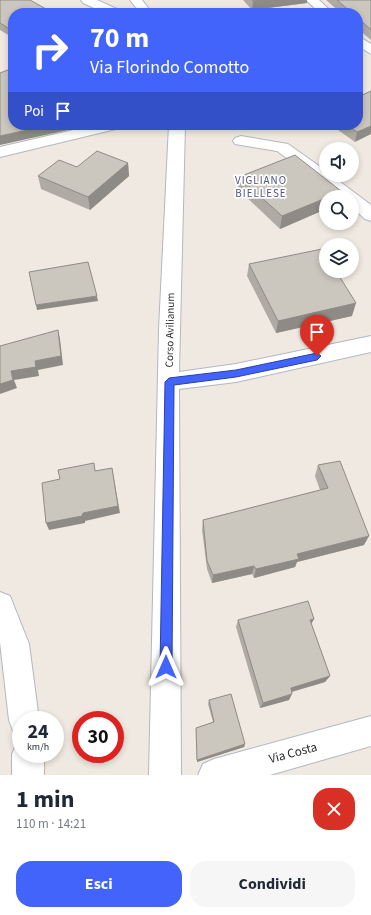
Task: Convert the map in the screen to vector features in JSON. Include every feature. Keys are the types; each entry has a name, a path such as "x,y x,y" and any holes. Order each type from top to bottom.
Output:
{"street":[{"path":"87,0 104,8"},
{"path":"136,0 142,8"},
{"path":"312,0 321,8"},
{"path":"363,44 371,50"},
{"path":"0,152 94,130"},
{"name":"Corso Avilianum","path":"165,775 169,329 177,130"},
{"path":"241,141 282,147 340,190"},
{"path":"359,205 371,215"},
{"path":"169,382 236,373 371,344"},
{"path":"0,606 15,644 23,711"},
{"name":"Via Costa","path":"214,775 371,732"},
{"path":"28,763 28,775"}],"building":[{"path":"0,0 30,0 44,8 8,8 8,28 0,23"},
{"path":"337,0 371,0 371,30 363,23 363,8 346,8"},
{"path":"8,70 8,130 27,130 0,136 0,73"},
{"path":"371,91 371,126 363,129 363,95"},
{"path":"97,151 128,163 88,197 38,176 59,160 77,167"},
{"path":"295,155 319,174 319,182 330,182 340,190 319,190 319,201 282,216 239,177"},
{"path":"319,250 319,278 340,278 356,303 278,321 249,264"},
{"path":"88,262 97,296 36,305 29,272"},
{"path":"58,330 61,356 35,361 36,367 11,371 13,380 0,384 0,346"},
{"path":"340,461 369,536 297,554 299,559 256,569 254,566 213,575 207,561 203,520 328,488 318,465"},
{"path":"94,463 95,471 112,468 118,506 83,513 82,516 46,523 42,483 60,479 58,470"},
{"path":"308,601 314,619 310,620 330,676 291,688 292,694 263,703 238,620"},
{"path":"231,694 245,744 197,760 196,728 214,722 209,700"}],"district":[{"name":"VIGLIANO BIELLESE","path":"261,186"}],"route":[{"path":"166,667 169,382 236,373 317,356"}]}
